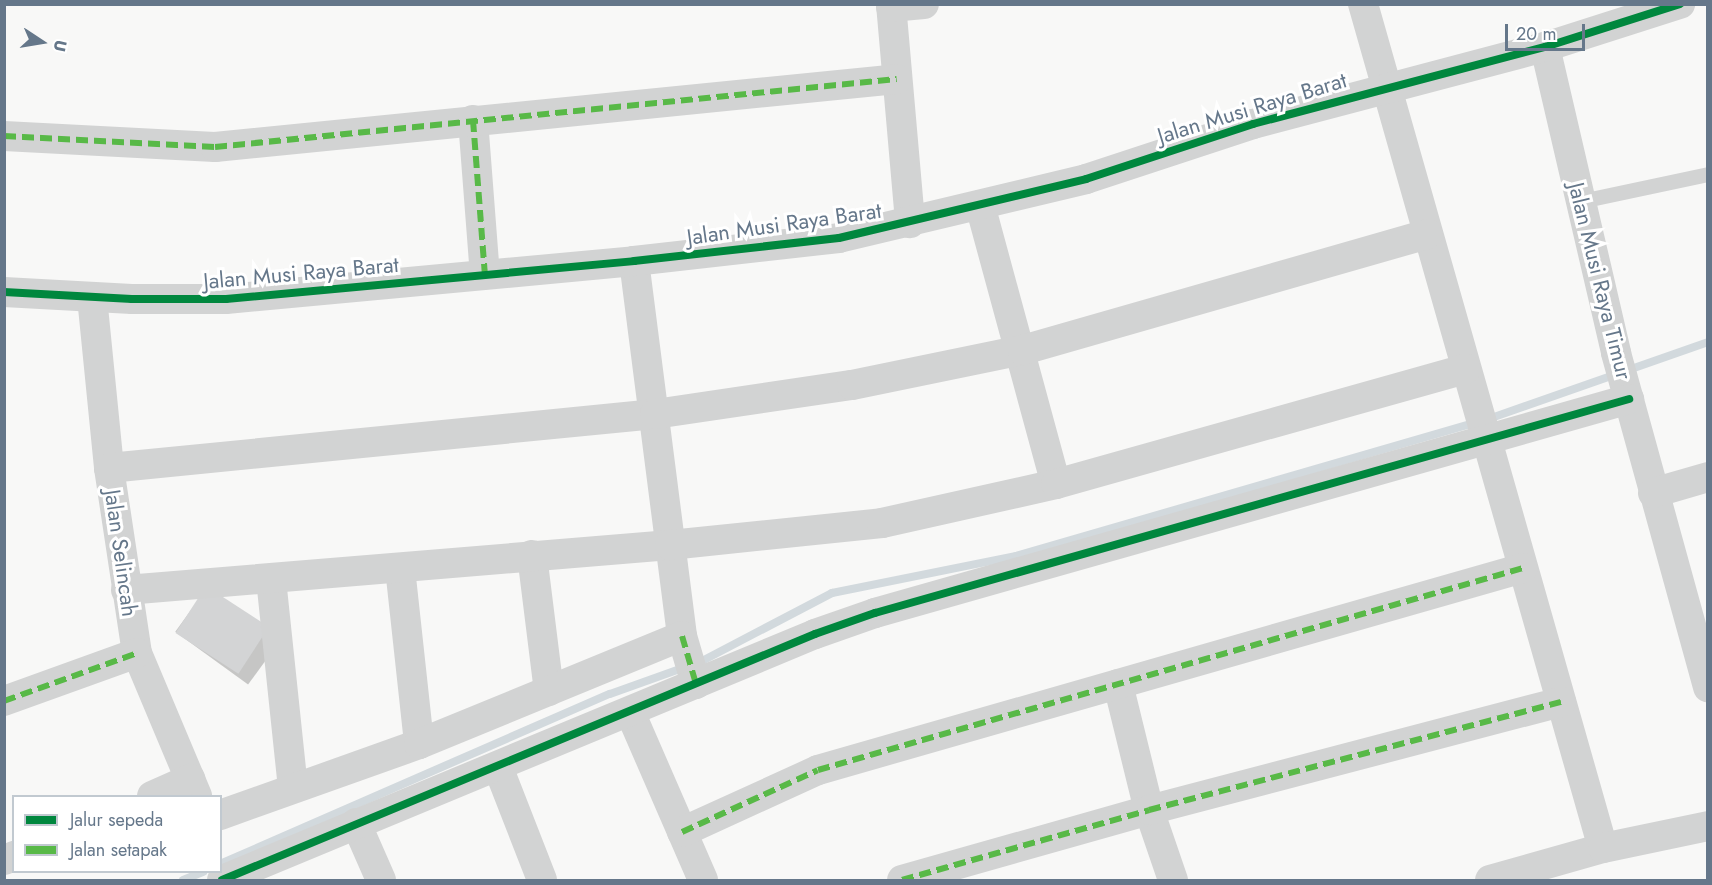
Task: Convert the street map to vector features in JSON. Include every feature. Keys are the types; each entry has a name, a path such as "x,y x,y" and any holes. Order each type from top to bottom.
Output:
{"street":[{"path":"910,223 891,6 924,4"},
{"path":"1363,4 1466,369 1480,427 1523,568 1603,849"},
{"name":"Jalan Musi Raya Barat","path":"4,292 92,297 226,299 634,261 839,238 910,223 1086,178 1253,124 1386,87 1545,47 1680,4"},
{"name":"Jalan Musi Raya Timur","path":"1545,47 1616,353 1707,688"},
{"path":"4,136 215,147 897,79"},
{"path":"473,120 485,275"},
{"path":"980,205 1023,350 1056,484"},
{"path":"109,468 655,414 852,386 1023,350 1428,234"},
{"path":"634,261 670,545 689,661"},
{"name":"Jalan Selincah","path":"92,297 109,468 137,653 194,788"},
{"path":"126,590 670,545 882,523 1056,484 1466,369"},
{"path":"222,814 293,787 419,744 549,691 689,661 875,613 1480,427 1628,397"},
{"path":"1653,493 1707,477"},
{"path":"532,555 549,691"},
{"path":"400,568 419,744"},
{"path":"682,832 818,770 1523,568"},
{"path":"271,579 293,787"},
{"path":"4,701 137,653"},
{"path":"225,873 498,767 630,712 689,661"},
{"path":"1118,684 1149,810 1173,880"},
{"path":"902,880 1149,810 1561,702"},
{"path":"630,712 703,880"},
{"path":"498,767 542,880"},
{"path":"157,795 194,788"},
{"path":"356,822 381,880"},
{"path":"1490,880 1603,849 1707,826"}],"lane":[{"path":"1581,201 1707,174"}],"building":[{"path":"206,586 269,627 238,674 176,633"}],"waterway":[{"path":"222,863 610,694 702,661 832,593 1016,556 1494,417 1708,342"},
{"path":"183,880 200,873"}],"marked path":[{"path":"4,136 215,147 897,79"},
{"path":"473,120 485,275"},
{"path":"682,832 818,770 1523,568"},
{"path":"682,636 696,684"},
{"path":"4,701 137,653"},
{"path":"902,880 1149,810 1561,702"}],"cycle path":[{"path":"4,292 132,299 226,299 634,261 839,238 1086,179 1253,124 1545,47 1680,4"},
{"path":"222,880 815,634 875,613 1629,399"}]}
